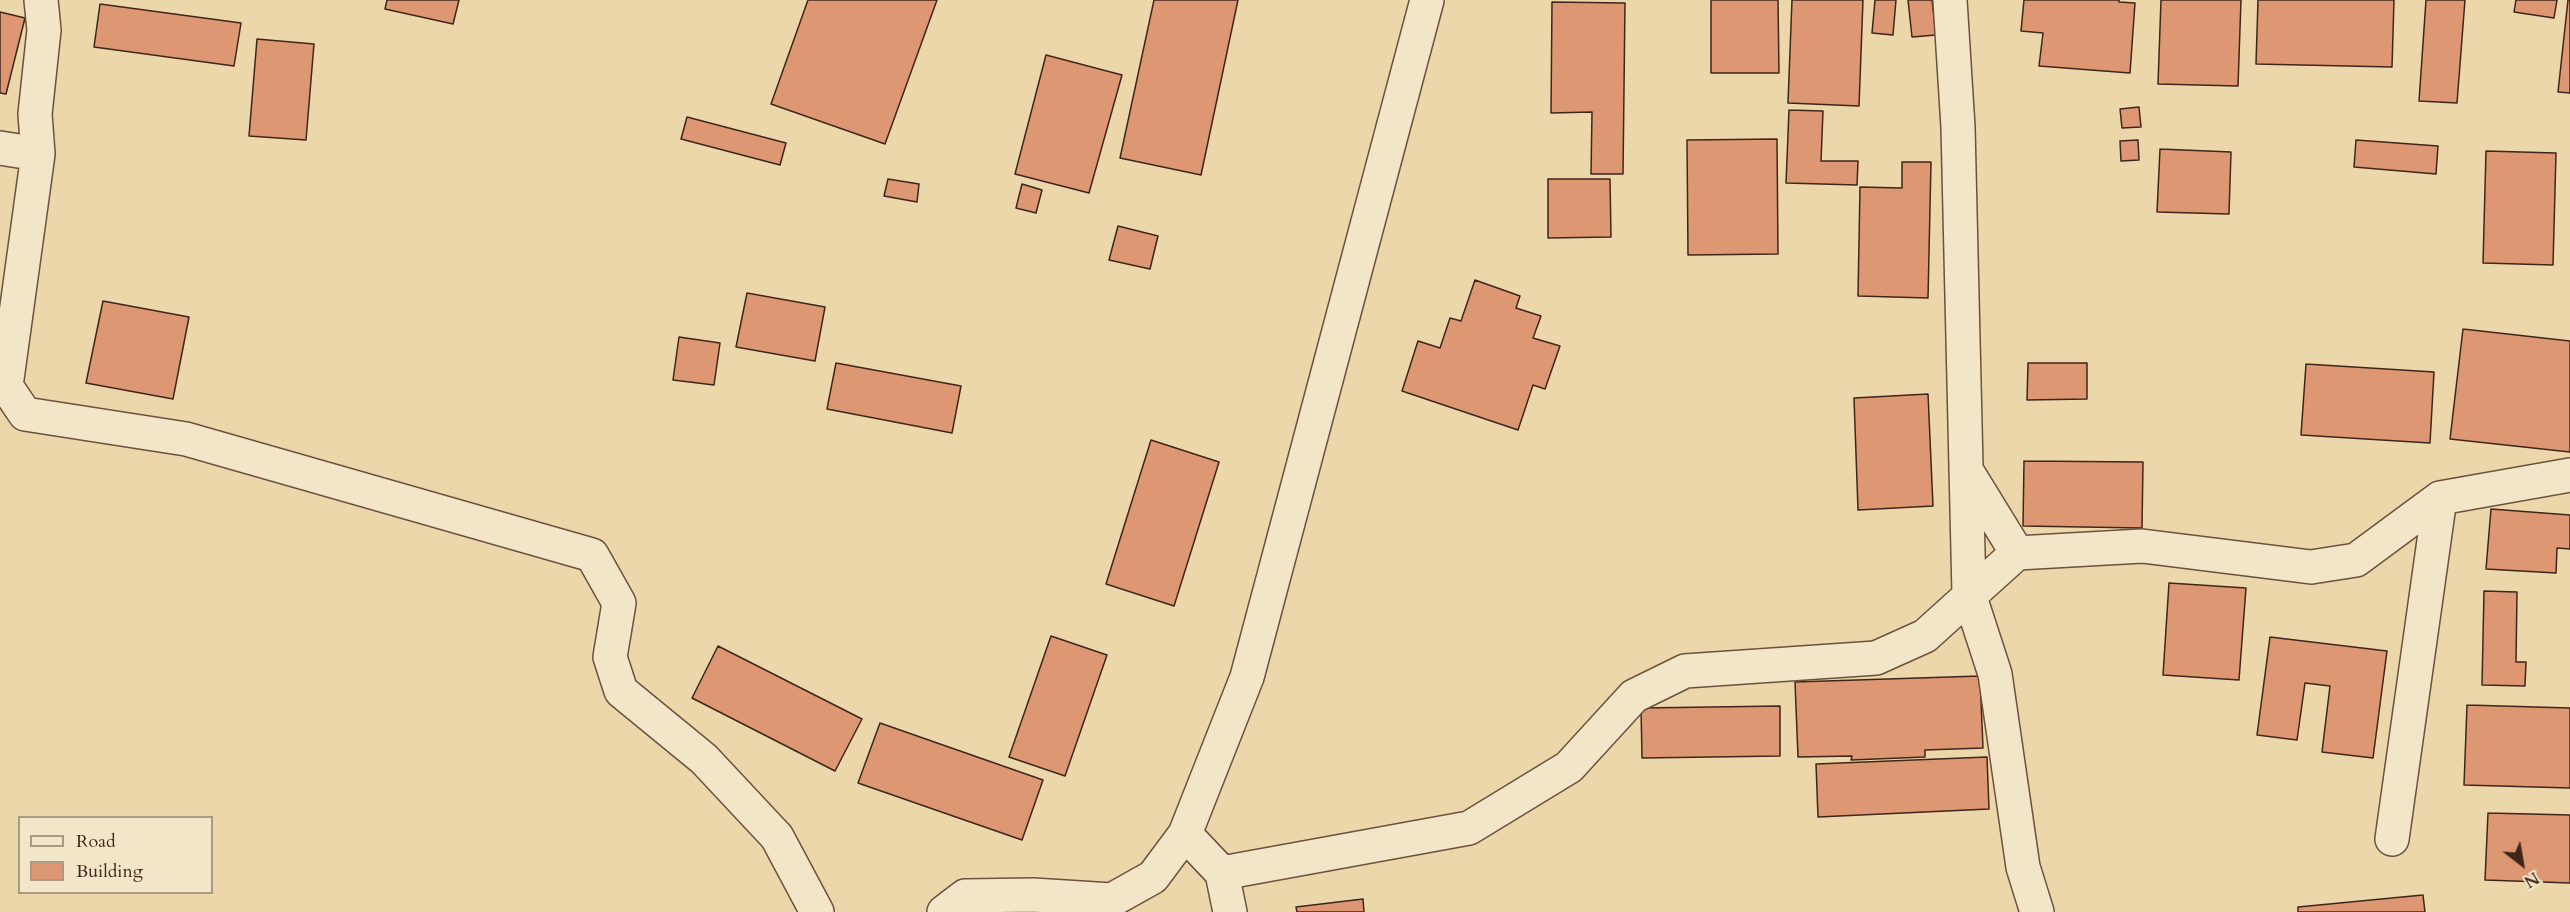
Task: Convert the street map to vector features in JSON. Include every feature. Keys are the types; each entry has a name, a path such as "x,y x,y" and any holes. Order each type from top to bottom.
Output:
{"street":[{"path":"41,0 44,30 35,114 38,154 6,386 25,414 186,439 592,555 619,603 609,657 621,691 704,759 777,837 817,912"},
{"path":"944,912 965,896 1033,895 1112,900 1153,877 1185,834 1247,676 1426,0"},
{"path":"1950,0 1958,128 1969,594 1995,674 2023,867 2037,912"},
{"path":"0,148 38,154"},
{"path":"1965,469 2017,553"},
{"path":"1222,873 1469,828 1569,767 1634,696 1685,671 1876,658 1925,636 2017,553 2142,546 2311,567 2356,560 2440,498 2570,475"},
{"path":"2392,839 2440,498"},
{"path":"1185,834 1222,873 1230,912"}],"building":[{"path":"387,0 459,0 453,24 385,9"},
{"path":"808,0 937,0 885,144 771,104"},
{"path":"1154,0 1238,0 1201,175 1120,158"},
{"path":"1711,0 1778,0 1779,73 1711,73"},
{"path":"1792,0 1863,0 1859,106 1788,103"},
{"path":"1875,0 1896,0 1893,35 1872,33"},
{"path":"1908,0 1932,0 1936,35 1912,37"},
{"path":"2024,0 2119,0 2119,2 2135,3 2130,73 2039,66 2043,33 2021,31"},
{"path":"2161,0 2241,0 2238,86 2158,84"},
{"path":"2258,0 2394,0 2392,67 2256,64"},
{"path":"2426,0 2465,0 2457,103 2419,101"},
{"path":"2516,0 2557,0 2554,18 2514,12"},
{"path":"2568,0 2570,0 2570,93 2558,92"},
{"path":"1552,2 1625,3 1623,174 1591,174 1592,112 1551,113"},
{"path":"100,4 241,23 234,66 94,47"},
{"path":"0,12 25,18 6,94 0,93"},
{"path":"257,39 314,44 306,140 249,136"},
{"path":"1046,55 1122,75 1089,193 1015,174"},
{"path":"2139,107 2141,127 2122,128 2120,109"},
{"path":"1789,110 1823,111 1821,161 1858,161 1857,185 1786,183"},
{"path":"687,117 786,143 780,165 681,139"},
{"path":"1777,139 1778,254 1688,255 1687,140"},
{"path":"2138,140 2139,160 2121,161 2120,141"},
{"path":"2356,140 2438,146 2436,174 2354,167"},
{"path":"2160,149 2231,152 2229,214 2157,212"},
{"path":"2486,151 2556,153 2553,265 2483,263"},
{"path":"1902,162 1931,162 1928,298 1858,296 1860,187 1902,188"},
{"path":"888,179 919,184 917,202 884,196"},
{"path":"1548,179 1610,179 1611,237 1548,238"},
{"path":"1022,184 1042,190 1036,213 1016,208"},
{"path":"1118,226 1158,236 1150,269 1109,260"},
{"path":"1475,280 1520,296 1516,308 1541,316 1533,338 1560,346 1545,389 1533,385 1518,430 1402,391 1418,341 1440,348 1450,318 1461,321"},
{"path":"747,293 825,307 815,361 736,347"},
{"path":"103,301 189,317 173,399 86,383"},
{"path":"2463,329 2570,341 2570,452 2450,439"},
{"path":"679,337 720,343 714,385 673,380"},
{"path":"836,363 961,386 952,433 827,409"},
{"path":"2028,363 2087,363 2087,399 2027,400"},
{"path":"2306,364 2434,372 2430,443 2301,435"},
{"path":"1928,394 1933,506 1858,510 1854,398"},
{"path":"1151,440 1219,462 1174,606 1106,584"},
{"path":"2024,461 2143,462 2142,528 2023,526"},
{"path":"2491,509 2570,515 2570,549 2557,548 2556,573 2486,569"},
{"path":"2169,583 2246,588 2239,680 2163,675"},
{"path":"2484,591 2517,592 2516,662 2526,662 2525,686 2482,685"},
{"path":"1051,636 1107,655 1065,776 1009,757"},
{"path":"2270,637 2387,651 2373,758 2322,752 2330,686 2305,683 2297,740 2257,735"},
{"path":"718,646 862,719 835,771 692,698"},
{"path":"1980,676 1983,748 1925,750 1925,757 1851,760 1852,756 1798,757 1795,682"},
{"path":"2467,705 2570,708 2570,788 2464,785"},
{"path":"1780,706 1780,756 1642,758 1641,708"},
{"path":"880,723 1043,780 1022,840 858,783"},
{"path":"1987,757 1989,809 1818,817 1816,764"},
{"path":"2488,813 2570,815 2570,883 2485,880"},
{"path":"2423,895 2425,912 2298,912 2298,907"},
{"path":"1363,899 1364,912 1297,912 1296,907"}]}
